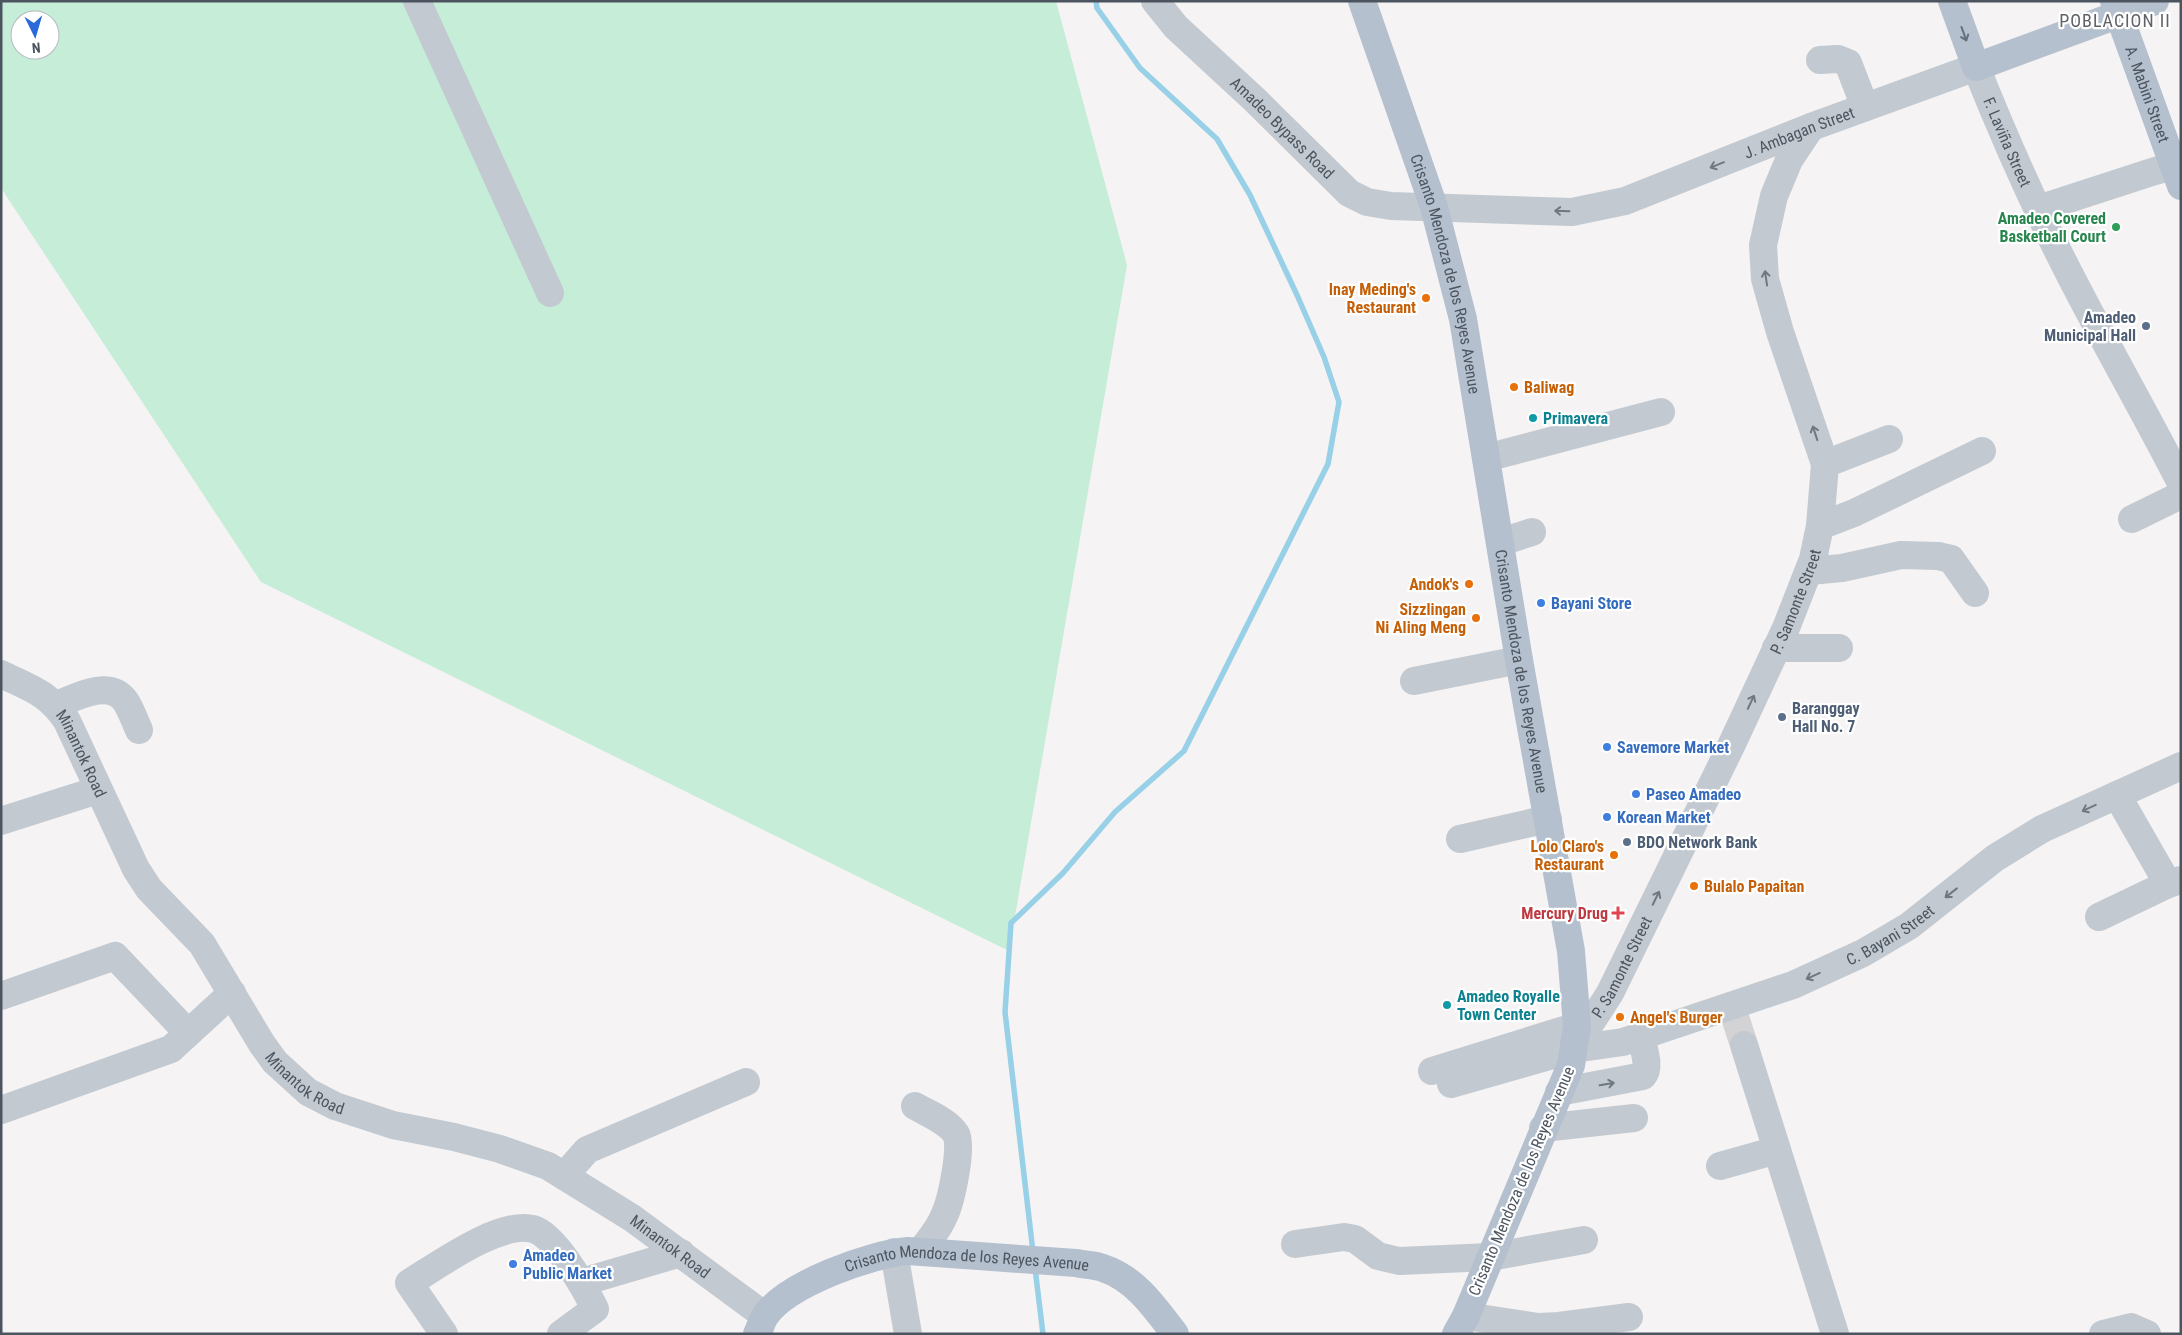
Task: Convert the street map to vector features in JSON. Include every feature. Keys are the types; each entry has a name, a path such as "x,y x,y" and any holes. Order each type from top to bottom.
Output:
{"main road":[{"name":"Crisanto Mendoza de los Reyes Avenue","path":"1362,1 1434,208 1463,319 1519,660 1571,952 1576,1037 1571,1065 1461,1325"},
{"path":"1952,1 1976,67"},
{"name":"J. Ambagan Street","path":"1976,67 2116,8 2155,1"},
{"name":"A. Mabini Street","path":"2116,8 2178,172"},
{"name":"Crisanto Mendoza de los Reyes Avenue","path":"761,1325 784,1298 812,1282 851,1265 908,1251 1076,1263 1103,1268 1124,1279 1145,1295 1175,1334"}],"street":[{"path":"417,1 550,293"},
{"name":"Amadeo Bypass Road","path":"1155,1 1176,27 1261,106 1349,193 1367,202 1391,206 1434,208"},
{"path":"1820,60 1838,59 1848,63 1865,107"},
{"name":"J. Ambagan Street","path":"1434,208 1572,212 1625,201 1811,127 1976,67"},
{"name":"F. Laviña Street","path":"1976,67 2002,134 2070,274 2144,409 2181,483"},
{"name":"P. Samonte Street","path":"1576,1037 1610,993 1776,648 1809,571 1820,526 1825,464 1780,332 1765,279 1764,245 1774,196 1789,160 1811,127"},
{"path":"2038,209 2155,170 2178,172"},
{"path":"1486,458 1661,412"},
{"path":"1825,464 1889,439"},
{"path":"1820,526 1847,517 1982,451"},
{"path":"2132,519 2181,494"},
{"path":"1501,542 1532,532"},
{"path":"1809,571 1842,568 1900,555 1938,556 1950,559 1976,593"},
{"path":"1776,648 1839,648"},
{"path":"1414,681 1519,660"},
{"name":"Minantok Road","path":"1,674 35,690 57,705 67,720 136,869 149,890 202,944 274,1062 308,1092 335,1106 393,1125 454,1137 548,1166 632,1218 681,1253 761,1325"},
{"path":"57,705 93,691 107,691 118,694 125,701 139,730"},
{"name":"C. Bayani Street","path":"1442,1077 1576,1037 1623,1042 1733,1012 1862,953 1908,926 1995,858 2042,829 2181,766"},
{"path":"1,821 98,790"},
{"path":"2099,917 2174,882 2117,795"},
{"path":"1460,839 1548,819"},
{"path":"1,996 116,956 188,1033"},
{"path":"1,1110 171,1049 232,993"},
{"path":"1559,1092 1643,1076 1646,1072 1646,1066 1641,1036"},
{"path":"1744,1046 1834,1334"},
{"path":"564,1176 587,1150 746,1082"},
{"path":"908,1334 908,1251 939,1227 945,1214 958,1145 955,1132 914,1106"},
{"path":"1543,1128 1634,1118"},
{"path":"1720,1166 1777,1150"},
{"path":"444,1334 409,1283 482,1239 510,1230 533,1229 549,1239 582,1282 595,1309 561,1334"},
{"path":"1295,1244 1344,1237 1355,1239 1378,1256 1394,1260 1490,1257 1584,1240"},
{"path":"582,1282 681,1253"},
{"path":"1461,1325 1538,1327 1629,1317"},
{"path":"2103,1334 2131,1326 2147,1334"}],"green space":[{"path":"1,1 1056,1 1127,265 1009,951 261,582 1,188"}],"waterway":[{"path":"1033,1252 1005,1012 1011,923 1063,873 1115,812 1184,751 1328,464 1339,402 1324,357 1297,295 1250,195 1217,139 1140,68 1097,8 1096,1"},
{"path":"1035,1268 1043,1334"}],"tunnel":[{"path":"1735,1017 1744,1045"}],"place":[{"name":"Amadeo Covered Basketball Court","path":"2116,227"},
{"name":"Inay Meding's Restaurant","path":"1426,298"},
{"name":"Amadeo Municipal Hall","path":"2146,326"},
{"name":"Baliwag","path":"1514,387"},
{"name":"Primavera","path":"1533,418"},
{"name":"Andok's","path":"1469,584"},
{"name":"Bayani Store","path":"1541,603"},
{"name":"Sizzlingan Ni Aling Meng","path":"1476,618"},
{"name":"Baranggay Hall No. 7","path":"1782,717"},
{"name":"Savemore Market","path":"1607,747"},
{"name":"Paseo Amadeo","path":"1636,794"},
{"name":"Korean Market","path":"1607,817"},
{"name":"BDO Network Bank","path":"1627,842"},
{"name":"Lolo Claro's Restaurant","path":"1614,855"},
{"name":"Bulalo Papaitan","path":"1694,886"},
{"name":"Mercury Drug","path":"1618,913"},
{"name":"Amadeo Royalle Town Center","path":"1447,1005"},
{"name":"Angel's Burger","path":"1620,1017"},
{"name":"Amadeo Public Market","path":"513,1264"}],"district":[{"name":"POBLACION II","path":"2115,21"}]}
